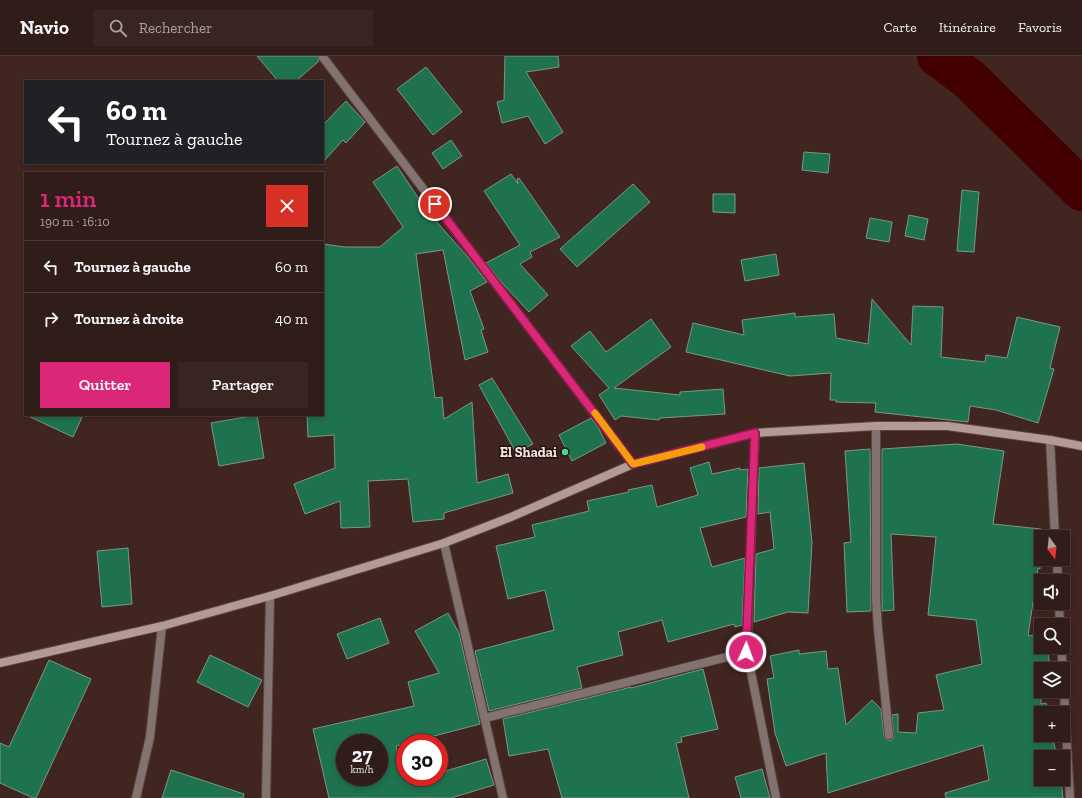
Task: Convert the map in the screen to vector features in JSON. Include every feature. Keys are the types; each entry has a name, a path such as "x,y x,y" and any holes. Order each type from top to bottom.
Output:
{"street":[{"path":"322,56 633,464"},
{"path":"876,426 876,598 889,735"},
{"path":"0,663 162,626 270,596 444,543 511,517 633,464 755,433 876,426 947,426 1050,440 1082,446"},
{"path":"755,433 746,652 776,798"},
{"path":"1050,440 1055,530"},
{"path":"444,543 503,798"},
{"path":"266,798 270,596"},
{"path":"136,798 150,737 162,626"},
{"path":"485,718 746,652"},
{"path":"1064,698 1070,798"}],"building":[{"path":"257,56 317,56 319,61 297,80 277,80"},
{"path":"505,56 558,56 559,67 526,72 563,132 545,144 528,116 502,123 497,102 504,100"},
{"path":"426,67 462,112 433,135 397,89"},
{"path":"346,101 365,122 346,143 343,140 324,161 324,124"},
{"path":"451,140 462,156 443,169 432,153"},
{"path":"804,152 830,154 828,173 802,170"},
{"path":"397,166 427,211 467,256 487,282 470,291 484,329 481,330 488,352 465,360 443,250 416,254 435,398 442,397 444,419 472,402 477,483 508,474 513,493 444,513 444,519 413,522 408,479 368,481 370,527 341,528 340,501 305,514 294,484 335,468 334,435 308,437 307,416 324,416 324,244 345,247 380,247 403,227 373,182"},
{"path":"511,174 518,184 517,179 519,178 560,237 530,252 532,257 520,264 548,295 529,312 501,282 486,263 520,245 484,191"},
{"path":"633,184 650,202 577,267 560,249"},
{"path":"962,190 979,192 974,252 957,251"},
{"path":"713,194 735,194 735,213 713,212"},
{"path":"909,215 928,219 924,240 905,236"},
{"path":"870,218 892,222 889,242 866,238"},
{"path":"776,254 779,275 745,281 741,260"},
{"path":"872,299 911,345 913,306 943,307 941,357 985,362 986,355 1007,358 1017,317 1060,327 1050,368 1054,369 1038,423 996,410 970,406 968,422 875,412 876,403 836,402 836,400 830,400 831,373 790,376 686,352 693,323 744,335 742,320 795,313 795,317 834,314 836,338 868,344"},
{"path":"651,319 671,347 614,388 680,395 680,392 723,389 725,414 660,418 659,420 621,416 615,420 599,395 609,388 571,346 590,331 606,352"},
{"path":"492,378 533,444 516,453 479,385"},
{"path":"28,416 83,416 73,437"},
{"path":"257,416 264,458 219,466 211,423"},
{"path":"591,418 598,427 606,443 572,461 559,435"},
{"path":"957,444 1004,451 993,524 1041,529 1034,530 1034,566 1040,566 1040,569 1038,568 1037,574 1034,574 1034,595 1028,636 1034,635 1034,654 1048,654 1049,662 1034,662 1034,698 1041,698 1041,704 1046,703 1047,706 1034,706 1034,742 1054,742 1055,750 1034,750 1034,786 1062,786 1063,798 946,798 945,793 989,780 983,745 828,793 826,753 786,766 775,733 767,679 774,678 770,656 799,650 799,654 826,651 828,669 838,668 846,725 872,700 881,709 884,736 887,740 892,740 894,737 892,715 898,714 898,732 916,733 918,713 944,710 936,675 982,664 976,620 928,615 936,537 891,534 894,610 882,611 882,449"},
{"path":"870,449 871,611 847,612 844,543 851,542 845,451"},
{"path":"709,462 712,474 740,468 740,470 748,469 746,517 700,528 712,567 745,558 742,625 735,627 734,624 668,642 662,620 618,632 623,655 577,667 582,688 489,711 475,651 554,630 545,590 508,599 496,546 535,537 532,525 589,511 587,501 629,492 628,490 652,485 657,507 698,495 690,468"},
{"path":"804,463 812,542 808,613 788,612 754,622 756,554 774,549 770,512 758,514 759,468"},
{"path":"128,548 132,604 102,607 97,551"},
{"path":"448,613 459,633 480,724 442,734 396,734 396,786 448,786 448,770 486,759 494,785 451,798 329,798 313,729 414,706 408,682 439,673 415,631"},
{"path":"380,618 389,643 347,659 337,634"},
{"path":"210,655 262,680 248,707 197,682"},
{"path":"49,660 91,679 36,798 33,798 0,783 0,743 9,747"},
{"path":"703,669 718,729 681,737 682,742 676,743 689,798 562,798 548,749 509,756 503,719"},
{"path":"762,769 770,798 741,798 735,777"},
{"path":"171,770 244,794 243,798 162,798"}],"waterway":[{"path":"938,56 969,79 1082,190"}],"slow traffic":[{"path":"595,413 633,464 702,447"}],"place":[{"name":"El Shadai","path":"565,452"}],"route":[{"path":"435,204 633,464 755,433 746,652"}]}
